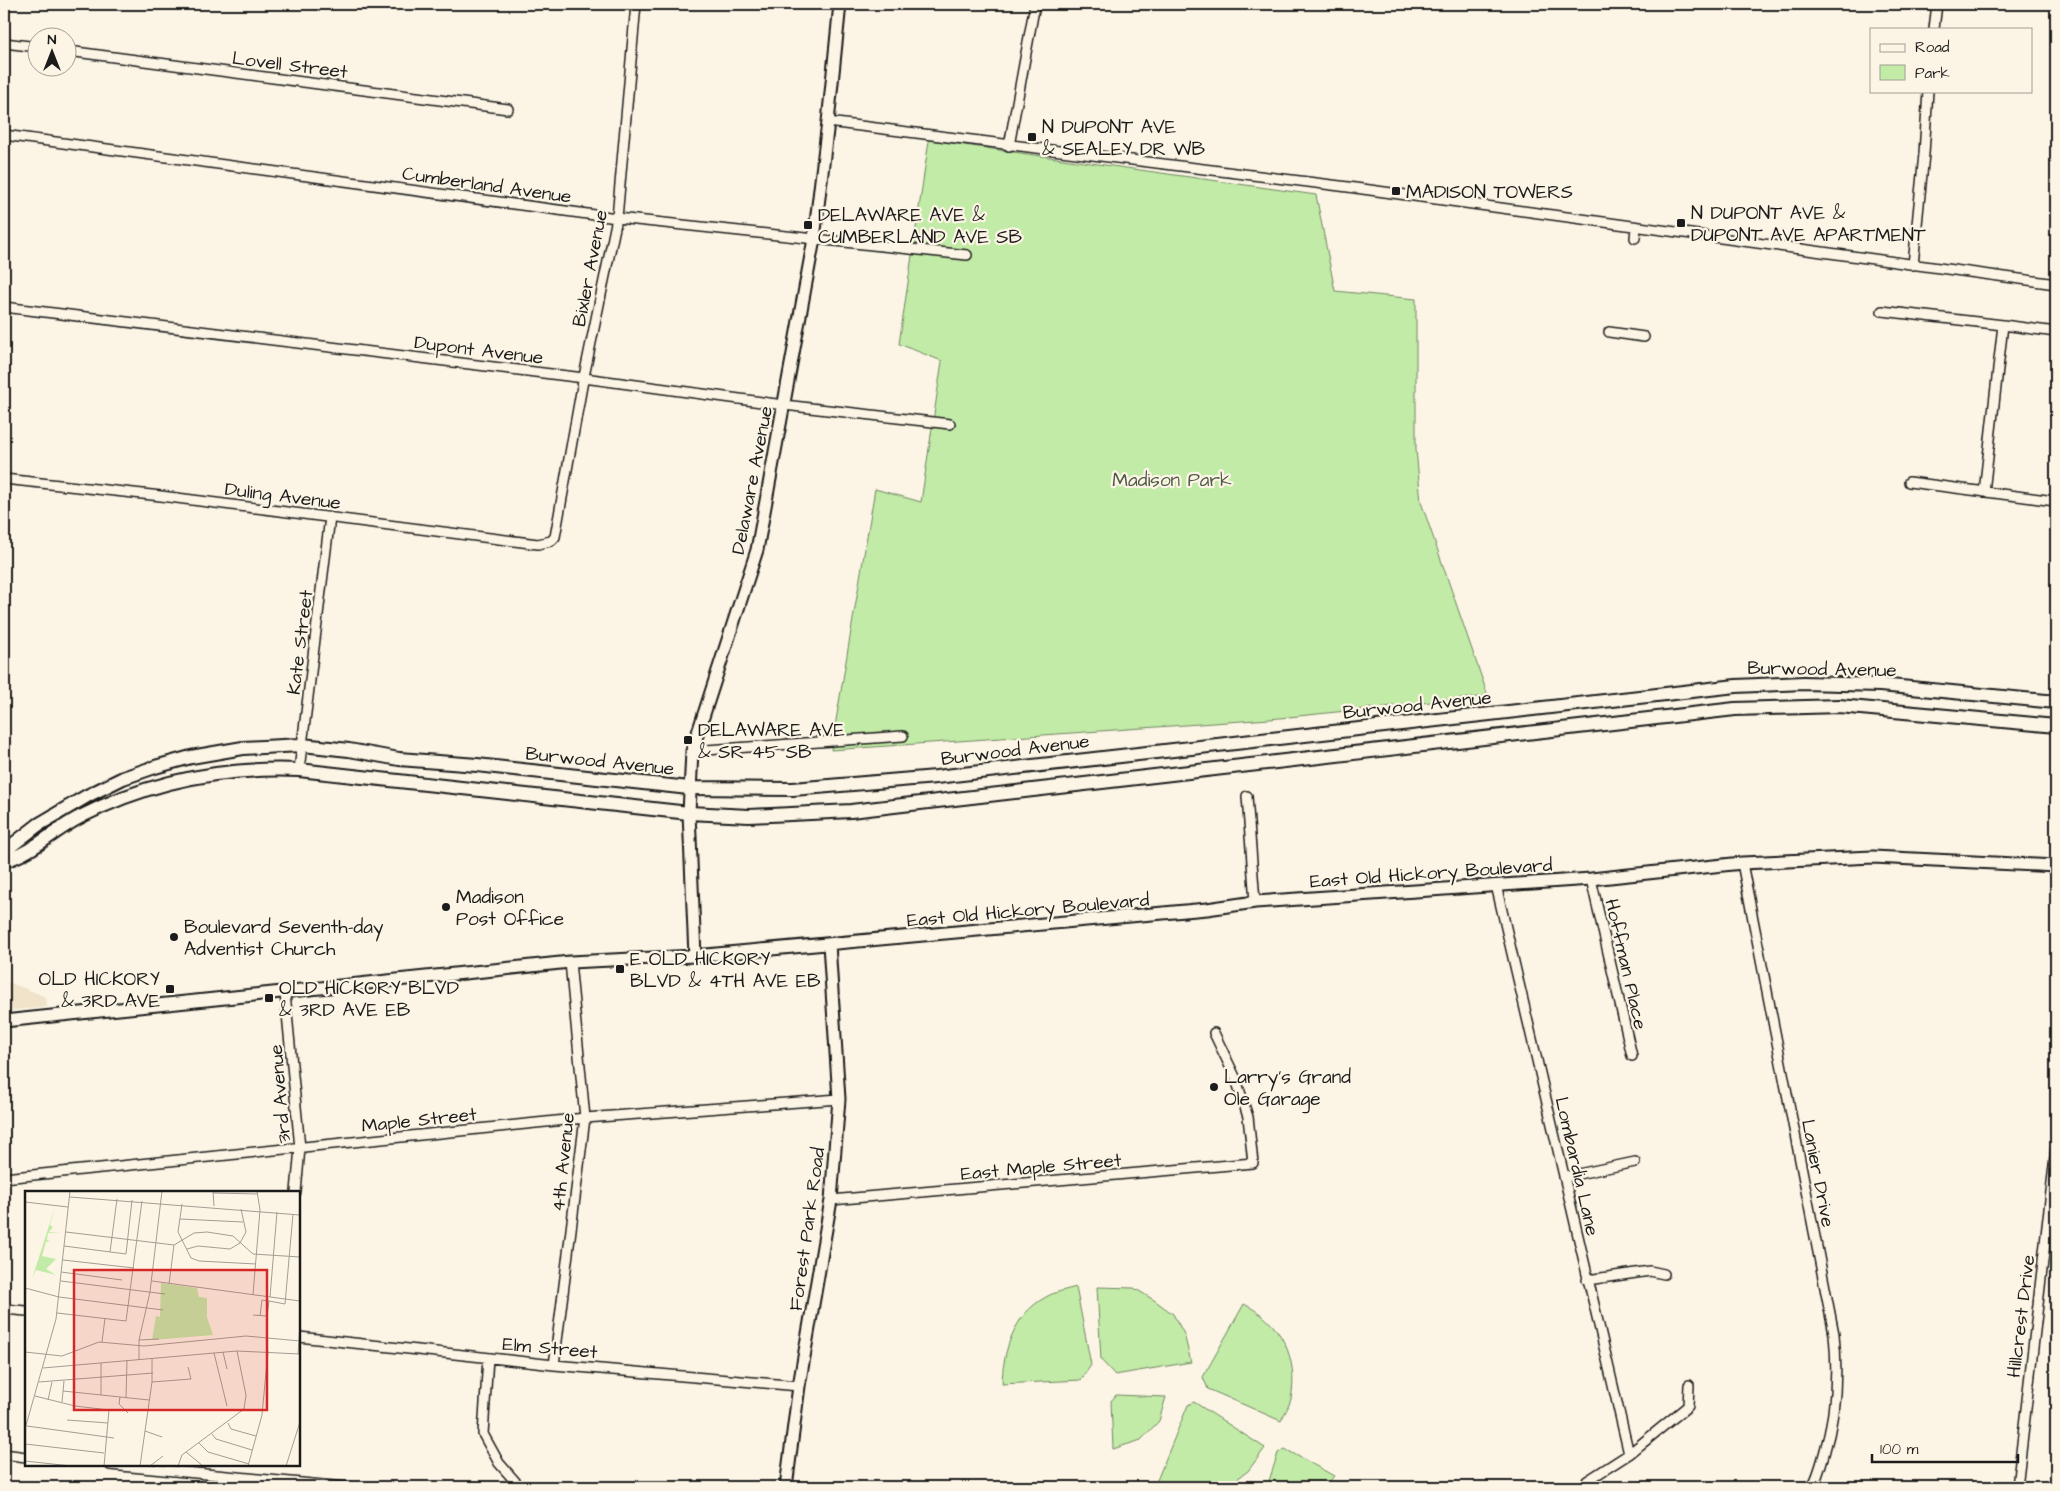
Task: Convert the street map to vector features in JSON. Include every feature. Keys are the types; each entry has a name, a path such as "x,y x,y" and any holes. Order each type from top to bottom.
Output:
{"main road":[{"name":"Burwood Avenue","path":"4,856 11,846 38,825 87,796 123,778 155,767 218,751 273,746 302,745 349,750 399,759 476,765 689,788 793,789 936,778 1736,686 1803,683 1880,686 2056,702"},
{"name":"Burwood Avenue","path":"4,861 19,857 52,833 82,816 124,797 169,782 195,776 235,771 299,770 689,813 749,816 851,811 1735,709 1839,706 2056,726"}],"street":[{"name":"Bixler Avenue","path":"555,537 616,218 636,4"},
{"name":"Delaware Avenue","path":"695,956 689,813 692,751 757,550 814,238 840,4"},
{"path":"1010,146 1035,4"},
{"path":"1934,28 1937,4"},
{"path":"4,43 28,47"},
{"name":"Lovell Street","path":"78,52 508,109"},
{"path":"1913,265 1928,92"},
{"path":"828,122 1329,185 2056,284"},
{"name":"Cumberland Avenue","path":"4,136 616,218 967,256"},
{"path":"1635,238 1636,227"},
{"name":"Dupont Avenue","path":"4,307 584,378 784,405 950,424"},
{"path":"1882,310 2056,332"},
{"path":"1984,492 2003,325"},
{"path":"1609,332 1644,337"},
{"name":"Duling Avenue","path":"4,479 330,517 538,544 551,541 555,537"},
{"path":"1909,482 2055,502 2056,500"},
{"name":"Kate Street","path":"299,770 330,517"},
{"name":"Burwood Avenue","path":"692,751 903,736"},
{"path":"1247,796 1255,902"},
{"name":"East Old Hickory Boulevard","path":"4,1021 570,962 695,956 1207,910 1255,902 1591,878 1742,863 1873,857 2056,866"},
{"name":"Lanier Drive","path":"1742,863 1834,1334 1836,1366 1835,1409 1830,1435 1819,1472 1812,1487"},
{"name":"Hoffman Place","path":"1591,878 1632,1056"},
{"name":"Lombardia Lane","path":"1496,885 1629,1454"},
{"name":"Forest Park Road","path":"786,1487 799,1386 832,1200 839,1098 830,944"},
{"name":"4th Avenue","path":"554,1364 585,1118 570,962"},
{"name":"3rd Avenue","path":"285,993 300,1148 296,1191"},
{"name":"East Maple Street","path":"832,1200 1253,1163 1248,1117 1236,1079 1214,1033"},
{"name":"Maple Street","path":"4,1178 585,1118 839,1098"},
{"name":"Hillcrest Drive","path":"2017,1487 2056,1148"},
{"path":"1564,1177 1635,1162"},
{"path":"1587,1280 1650,1271 1664,1274"},
{"path":"4,1308 25,1311"},
{"name":"Elm Street","path":"300,1337 488,1358 799,1386"},
{"path":"488,1358 483,1434 499,1463 520,1487"},
{"path":"1587,1481 1629,1454 1688,1406 1689,1385"},
{"path":"4,1454 25,1457"},
{"path":"121,1466 344,1487"}],"shaded area":[{"path":"4,980 46,997 47,1007 4,1011"}],"green space":[{"name":"Madison Park","path":"929,140 1316,195 1335,291 1416,299 1416,449 1421,502 1488,696 1270,719 831,750 875,489 921,502 942,361 899,344"},
{"path":"1076,1287 1091,1365 1081,1380 1002,1384 1008,1346 1018,1323 1035,1304 1049,1295"},
{"path":"1097,1287 1134,1288 1173,1314 1184,1334 1191,1362 1115,1375 1101,1360"},
{"path":"1244,1304 1268,1321 1277,1331 1289,1356 1293,1384 1291,1399 1281,1421 1208,1389 1203,1377"},
{"path":"1116,1395 1166,1397 1159,1421 1141,1440 1113,1449 1111,1401"},
{"path":"1194,1402 1265,1448 1248,1471 1226,1487 1163,1487 1155,1485 1188,1405"},
{"path":"1285,1449 1334,1476 1325,1487 1267,1487 1278,1453"}],"place":[{"name":"N DUPONT AVE & SEALEY DR WB","path":"1032,137"},
{"name":"MADISON TOWERS","path":"1396,191"},
{"name":"N DUPONT AVE & DUPONT AVE APARTMENT","path":"1681,223"},
{"name":"DELAWARE AVE & CUMBERLAND AVE SB","path":"808,225"},
{"name":"DELAWARE AVE & SR 45 SB","path":"688,740"},
{"name":"Madison Post Office","path":"446,907"},
{"name":"Boulevard Seventh-day Adventist Church","path":"174,937"},
{"name":"E OLD HICKORY BLVD & 4TH AVE EB","path":"620,969"},
{"name":"OLD HICKORY & 3RD AVE","path":"170,989"},
{"name":"OLD HICKORY BLVD & 3RD AVE EB","path":"269,998"},
{"name":"Larry's Grand Ole Garage","path":"1214,1087"}]}
